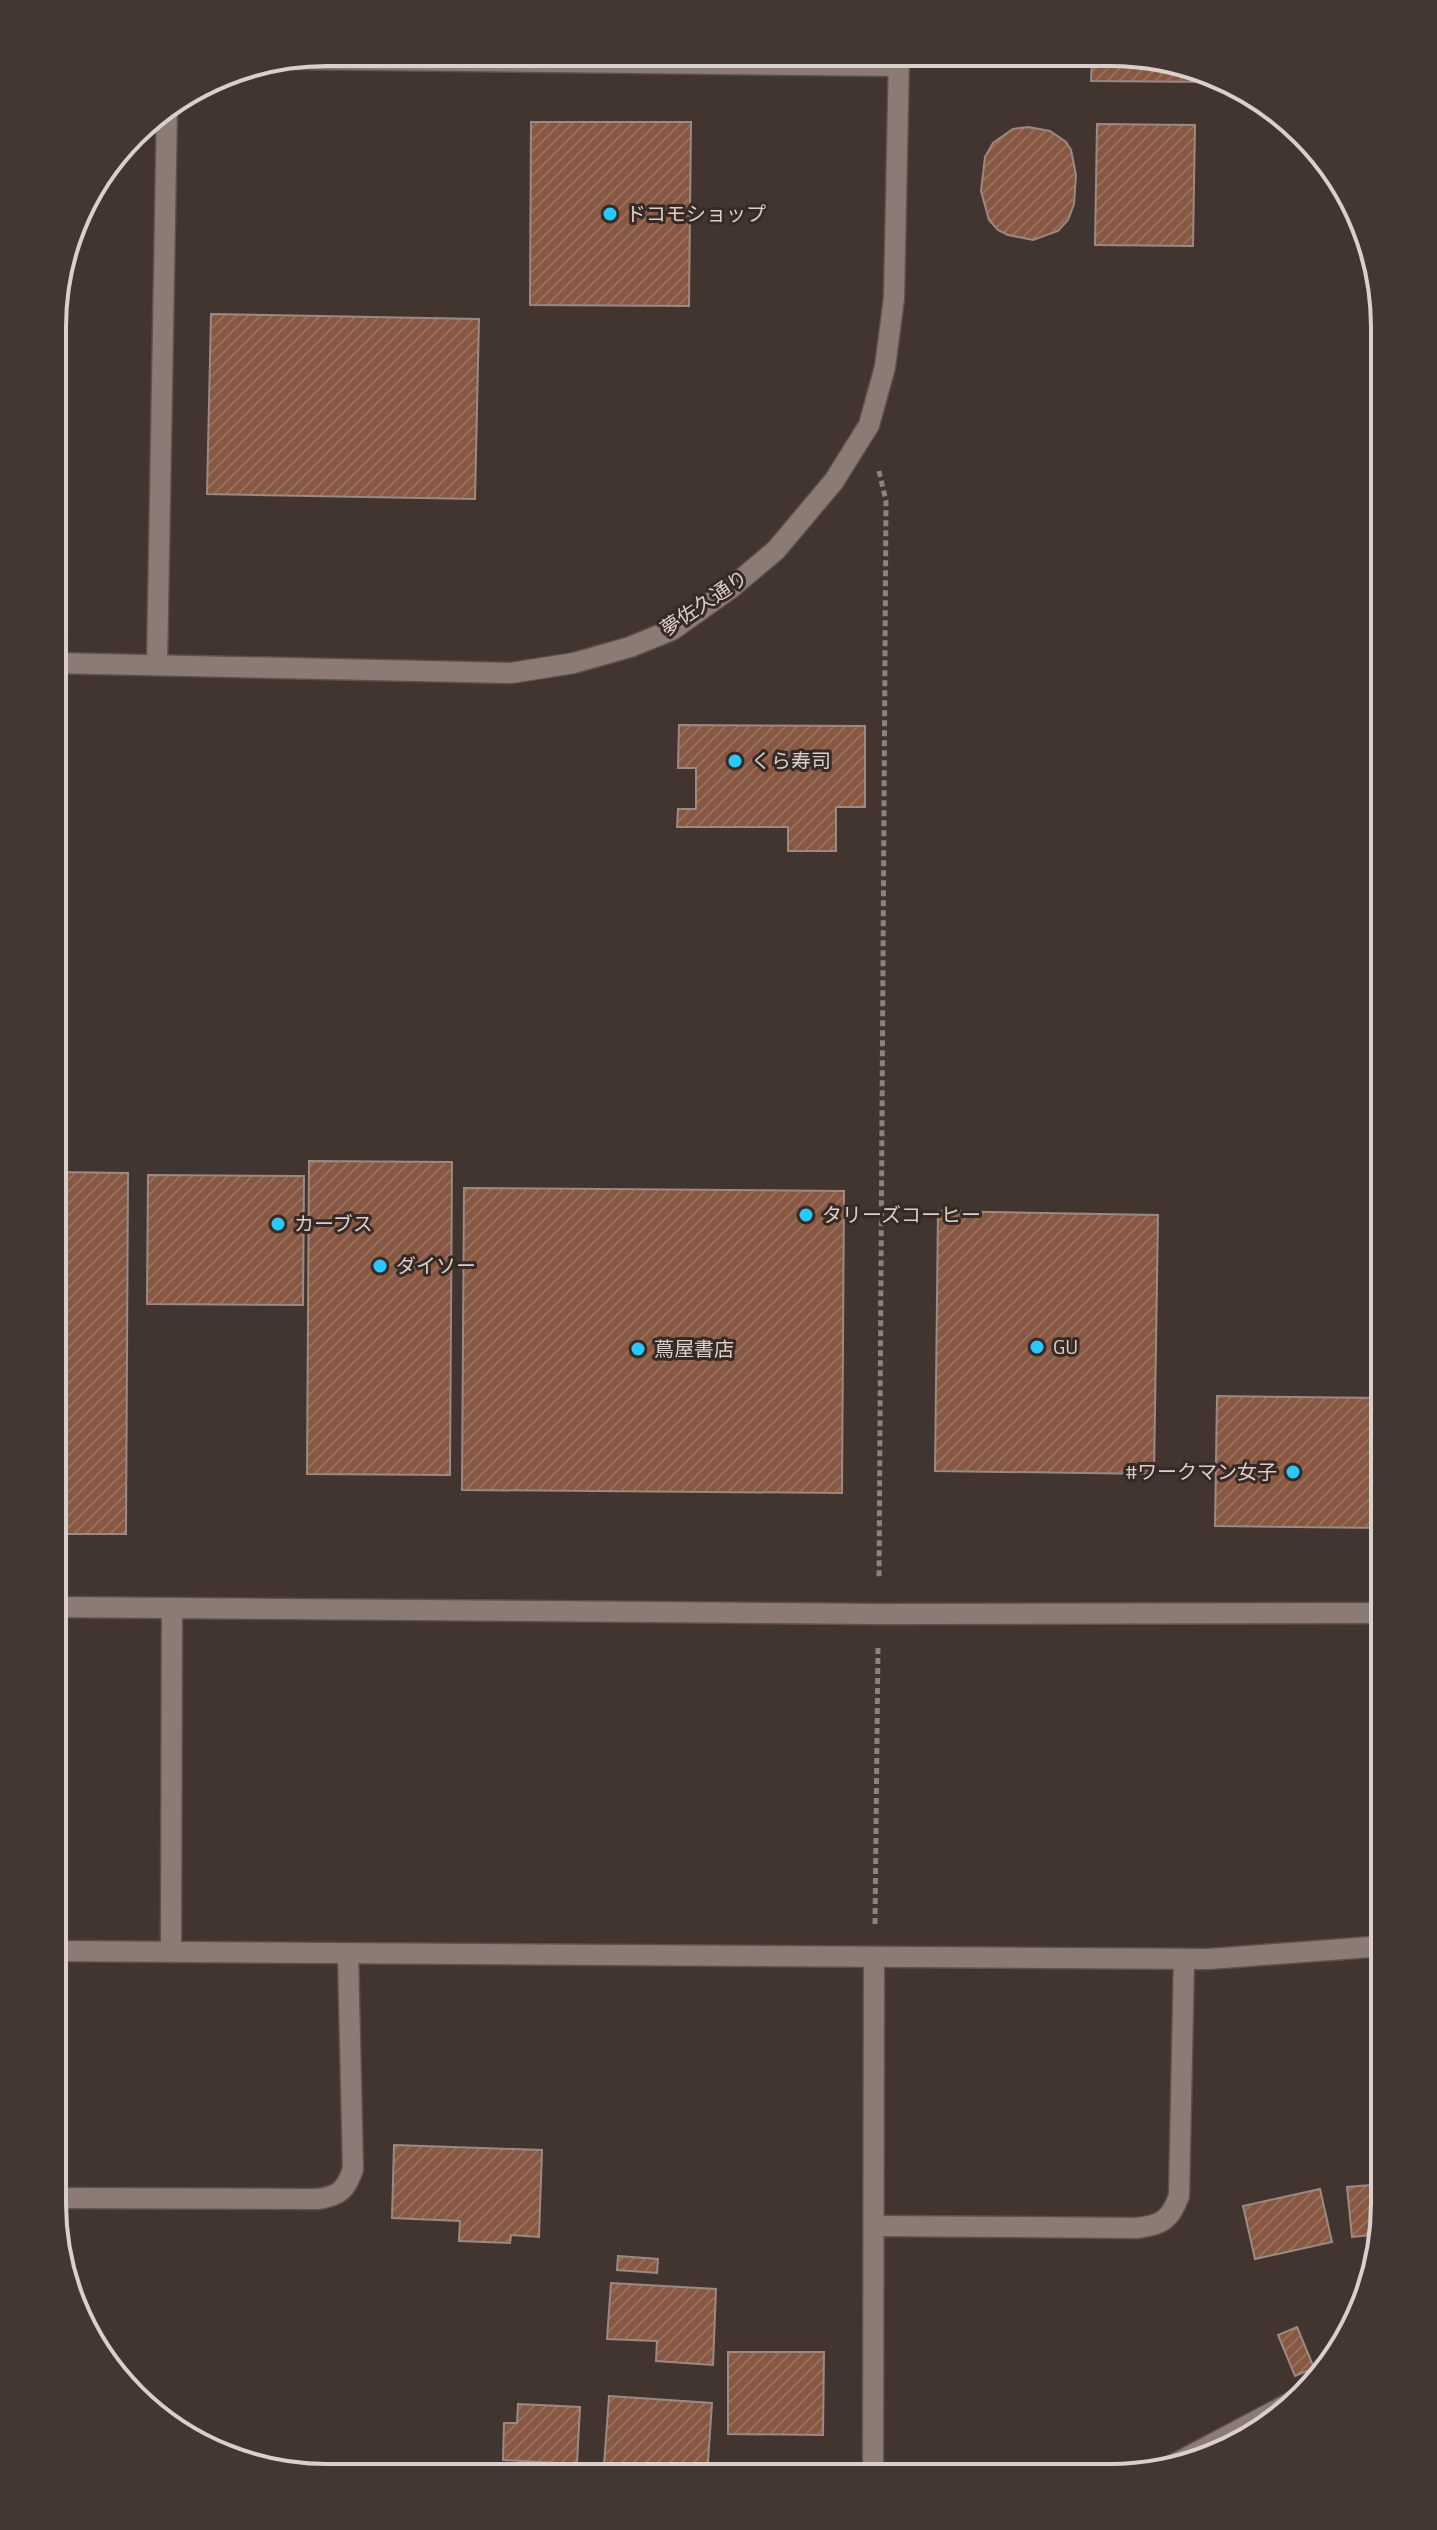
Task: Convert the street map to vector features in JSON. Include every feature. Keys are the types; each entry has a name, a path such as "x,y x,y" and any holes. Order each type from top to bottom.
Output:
{"street":[{"name":"夢佐久通り","path":"66,663 511,673 574,663 630,647 672,630 731,588 776,550 834,481 869,425 885,367 894,298 899,66"},
{"path":"157,665 167,121"},
{"path":"66,1607 879,1614 1370,1613"},
{"path":"171,1952 172,1608"},
{"path":"66,1951 1184,1959 1370,1947"},
{"path":"66,2198 318,2199 336,2196 348,2186 353,2169 348,1954"},
{"path":"873,2464 874,1957"},
{"path":"875,2226 1137,2228 1156,2226 1173,2214 1179,2196 1184,1959"}],"path":[{"path":"869,425 886,501 874,1957"}],"building":[{"path":"1092,66 1110,66 1161,71 1198,82 1091,81"},
{"name":"ドコモショップ","path":"531,122 691,122 689,306 530,305"},
{"path":"1097,124 1195,125 1193,246 1095,245"},
{"path":"1028,127 1050,131 1066,142 1071,150 1076,175 1074,204 1068,220 1058,231 1033,240 998,230 989,220 981,191 985,157 993,143 1013,129"},
{"path":"211,314 479,319 475,499 207,494"},
{"path":"679,725 865,726 865,807 836,807 836,851 788,851 788,827 677,827 678,809 696,809 696,768 678,768"},
{"path":"309,1161 452,1162 450,1475 307,1474"},
{"path":"66,1172 128,1173 126,1534 66,1534"},
{"path":"148,1175 304,1176 303,1305 147,1304"},
{"path":"464,1188 844,1191 842,1493 462,1490"},
{"path":"938,1211 1158,1215 1154,1474 935,1471"},
{"path":"1217,1396 1370,1398 1370,1528 1215,1526"},
{"path":"394,2145 542,2150 539,2237 511,2235 510,2243 459,2241 460,2221 392,2218"},
{"path":"1370,2185 1369,2235 1352,2237 1347,2187"},
{"path":"1320,2189 1332,2242 1255,2259 1243,2206"},
{"path":"618,2256 658,2259 657,2273 617,2270"},
{"path":"611,2283 716,2289 713,2365 656,2361 657,2341 607,2339"},
{"path":"1297,2327 1313,2366 1311,2369 1295,2376 1278,2335"},
{"path":"728,2352 824,2352 823,2435 728,2434"},
{"path":"609,2396 712,2403 708,2464 604,2464"},
{"path":"518,2404 580,2407 577,2464 503,2460 504,2423 517,2423"}],"place":[{"name":"ドコモショップ","path":"610,214"},
{"name":"くら寿司","path":"735,761"},
{"name":"タリーズコーヒー","path":"806,1215"},
{"name":"カーブス","path":"278,1224"},
{"name":"ダイソー","path":"380,1266"},
{"name":"GU","path":"1037,1347"},
{"name":"蔦屋書店","path":"638,1349"},
{"name":"#ワークマン女子","path":"1293,1472"}]}
